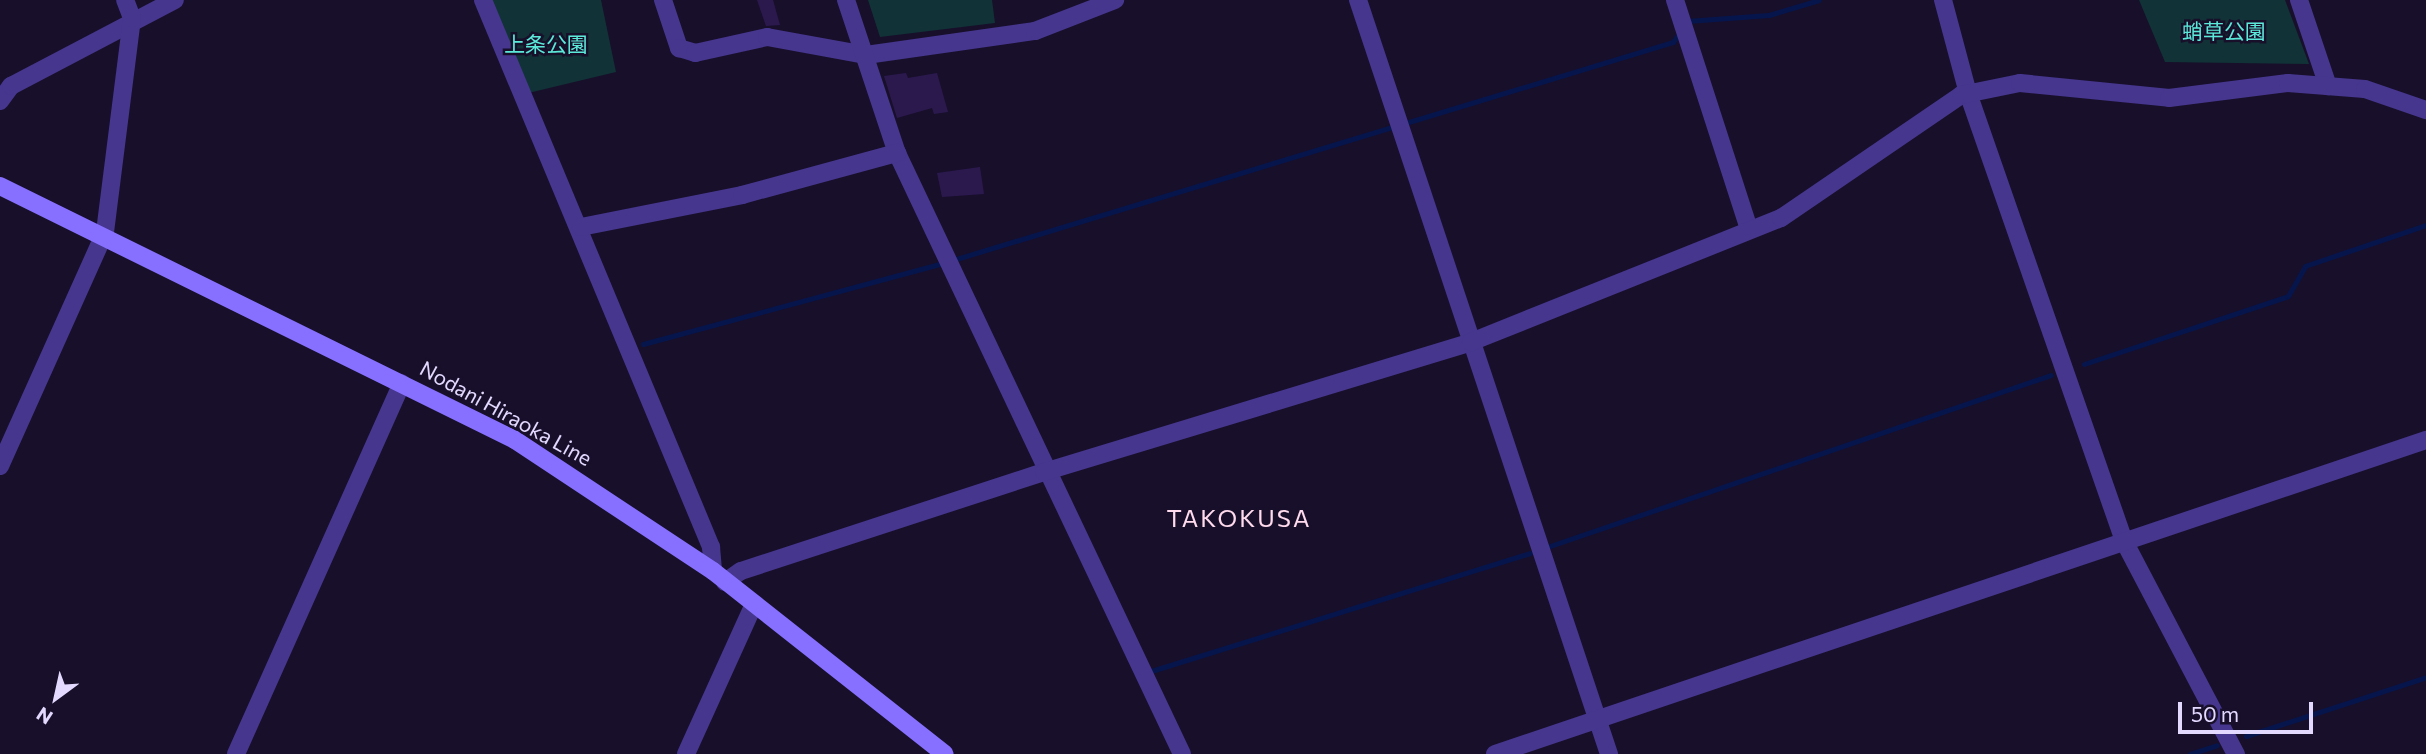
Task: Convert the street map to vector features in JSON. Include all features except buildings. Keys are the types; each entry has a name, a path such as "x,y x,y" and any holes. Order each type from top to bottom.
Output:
{"main road":[{"name":"Nodani Hiraoka Line","path":"0,186 105,232 402,383 585,482 719,576 944,754"}],"street":[{"path":"0,466 105,232 132,18 125,0"},
{"path":"0,101 12,86 132,18 175,0"},
{"path":"483,0 581,227 710,547 719,576 1044,472 1471,342 1781,218 1968,93 2020,83 2169,98 2288,83 2365,89 2426,110"},
{"path":"663,0 679,48 695,53 767,37 866,55 1035,31 1115,0"},
{"path":"846,0 897,153 1044,472 1148,672 1182,754"},
{"path":"1358,0 1609,754"},
{"path":"1675,0 1749,229"},
{"path":"1943,0 1968,93 2124,541 2236,754"},
{"path":"2299,0 2328,86"},
{"path":"581,227 742,195 897,153"},
{"path":"236,754 402,383"},
{"path":"1495,754 2426,440"},
{"path":"686,754 754,604"}],"green space":[{"name":"上条公園","path":"483,0 601,0 616,72 520,95"},
{"path":"868,0 992,0 995,23 880,37"},
{"name":"蛸草公園","path":"2139,0 2285,0 2309,64 2165,62"}],"waterway":[{"path":"1687,21 1769,15 1819,0"},
{"path":"643,344 943,263 1673,42 1680,32"},
{"path":"2084,364 2288,296 2305,266 2426,225"},
{"path":"1550,546 2051,375"},
{"path":"1148,672 1530,553"},
{"path":"2246,736 2426,677"},
{"path":"2190,754 2217,745"}],"district":[{"name":"TAKOKUSA","path":"1239,518"}]}
